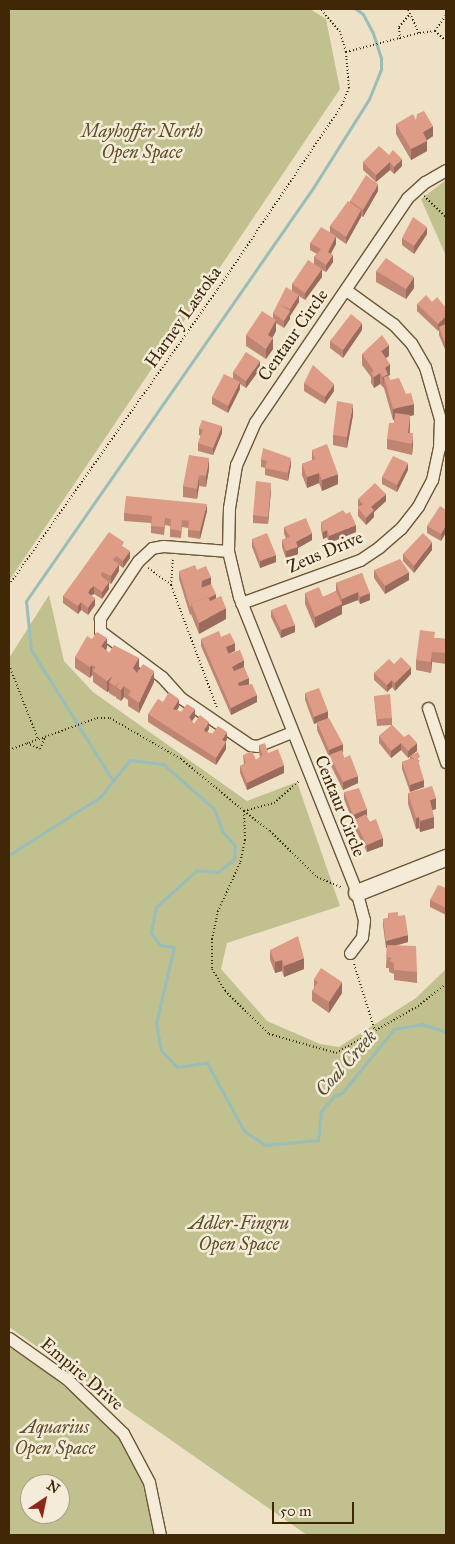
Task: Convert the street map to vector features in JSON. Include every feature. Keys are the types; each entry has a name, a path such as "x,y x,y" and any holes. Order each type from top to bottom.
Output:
{"street":[{"name":"Centaur Circle","path":"350,953 362,937 364,920 357,893 306,772 241,603 228,551 230,508 236,465 252,430 407,198 425,182 446,170"},
{"name":"Zeus Drive","path":"241,603 360,560 401,528 418,506 432,480 439,448 440,419 426,367 411,343 393,324 346,290"},
{"path":"228,551 174,547 152,548 138,561 100,618 100,631 162,677 181,698 250,745 257,746 292,732"},
{"path":"428,708 446,762"},
{"path":"357,893 446,858"},
{"name":"Empire Drive","path":"9,1338 67,1379 122,1434 148,1482 160,1531"}],"path":[{"name":"Harney Lastoka","path":"9,585 218,289 342,105 349,88 346,52 335,24 321,9"},
{"path":"408,9 419,33"},
{"path":"400,39 399,28 410,15"},
{"path":"346,52 419,33 435,31 446,15"},
{"path":"435,31 446,41"},
{"path":"422,194 446,217"},
{"path":"174,547 171,584 225,728"},
{"path":"138,561 171,584"},
{"path":"9,665 38,739"},
{"path":"9,750 97,718 110,718 181,759 270,830 317,877 341,887"},
{"path":"27,743 40,748 44,737"},
{"path":"244,811 274,803 293,789 306,772"},
{"path":"244,811 245,840 240,863 218,912 212,939 212,969 225,991 269,1034 306,1047 336,1054 418,1006 446,984"},
{"path":"350,953 375,1031"}],"green space":[{"name":"Mayhoffer North Open Space","path":"9,9 310,9 326,19 340,89 9,581"},
{"path":"446,180 446,256 421,199"},
{"name":"Adler-Fingru Open Space","path":"49,595 64,661 93,692 247,801 297,782 340,906 227,943 221,969 267,1021 320,1044 339,1047 416,998 446,969 446,1535 307,1535 9,1327 9,658"},
{"name":"Aquarius Open Space","path":"9,1347 47,1372 93,1410 120,1439 142,1482 155,1535 9,1535"}],"building":[{"path":"424,111 433,126 423,132 427,141 411,149 396,124 413,114 416,120 417,114"},
{"path":"379,146 389,155 393,150 402,159 394,167 390,162 376,175 363,162"},
{"path":"366,175 378,184 363,210 350,201"},
{"path":"348,201 361,210 346,237 330,226"},
{"path":"413,217 427,227 414,246 402,238"},
{"path":"321,227 336,236 328,252 333,255 326,265 314,257 321,249 310,243"},
{"path":"386,258 414,277 406,289 376,271"},
{"path":"308,260 322,269 305,293 292,284"},
{"path":"286,287 299,295 290,309 281,305 290,311 284,321 273,313"},
{"path":"426,295 432,302 437,297 446,308 446,316 438,324 417,304"},
{"path":"262,311 276,320 268,335 273,338 266,349 246,335"},
{"path":"351,314 362,323 343,350 330,341"},
{"path":"446,324 446,345 439,327"},
{"path":"382,335 389,345 381,351 390,364 385,368 388,374 383,377 380,373 374,377 371,373 374,371 362,354"},
{"path":"246,352 260,361 246,381 233,372"},
{"path":"313,365 334,384 325,397 304,383"},
{"path":"224,374 240,382 228,406 212,397"},
{"path":"389,376 390,380 399,378 406,394 411,393 414,404 393,409 384,377"},
{"path":"337,401 353,404 347,437 333,435"},
{"path":"395,413 410,415 408,433 413,433 412,444 387,439 389,423 394,423"},
{"path":"202,420 222,426 213,448 198,443 203,429 199,428"},
{"path":"327,444 338,474 322,480 319,473 307,477 302,464 315,459 312,450"},
{"path":"263,448 291,458 288,473 265,468 267,461 261,459"},
{"path":"189,455 209,458 206,476 199,475 197,489 183,486"},
{"path":"393,456 408,463 397,485 382,477"},
{"path":"256,481 271,483 268,517 253,515"},
{"path":"375,483 386,494 371,507 374,510 366,518 358,508 363,504 358,499"},
{"path":"126,496 207,504 200,531 188,530 189,521 182,520 181,531 170,529 171,519 165,518 164,527 151,526 152,516 124,513"},
{"path":"440,506 446,510 446,525 441,534 427,526"},
{"path":"343,510 346,514 350,512 356,525 329,536 327,530 323,532 321,522"},
{"path":"306,518 312,533 296,542 298,547 286,551 282,540 290,537 284,527"},
{"path":"109,532 124,542 122,546 130,551 123,561 116,556 113,560 119,564 111,576 102,572 101,576 109,582 102,592 94,586 90,589 88,593 95,598 88,608 81,602 78,606 63,596"},
{"path":"267,533 276,555 260,561 252,539"},
{"path":"423,533 432,542 414,566 403,554"},
{"path":"400,559 409,572 385,586 374,570"},
{"path":"195,565 197,570 206,566 211,577 202,581 201,588 211,584 216,594 191,603 190,607 179,571"},
{"path":"362,573 370,593 360,597 358,592 342,599 336,583"},
{"path":"319,587 323,597 336,591 342,604 315,617 305,593"},
{"path":"221,596 226,608 199,623 191,603 208,597 210,601"},
{"path":"286,604 295,625 281,630 271,610"},
{"path":"420,630 435,632 434,638 446,639 446,653 432,652 431,662 416,660"},
{"path":"219,631 221,637 230,633 235,643 226,647 229,654 240,650 244,660 232,667 234,671 244,667 249,678 238,683 239,686 252,684 257,695 231,708 201,639"},
{"path":"97,632 107,638 101,646 109,653 114,645 139,658 133,668 137,673 143,664 154,671 139,703 128,695 131,691 124,686 121,690 116,687 120,681 115,686 109,682 113,676 107,681 93,671 96,667 92,665 90,667 75,657 87,636 92,639"},
{"path":"401,657 411,667 395,683 392,680 387,685 374,673 389,659 394,664"},
{"path":"319,688 328,711 314,717 305,693"},
{"path":"169,692 179,699 173,709 181,712 187,704 195,709 189,717 194,724 200,715 209,722 204,730 206,732 212,734 218,726 227,732 222,740 226,742 216,758 148,714 158,699 163,702"},
{"path":"390,694 392,718 377,719 374,696"},
{"path":"329,718 343,744 329,750 317,722"},
{"path":"392,725 404,737 409,734 417,743 408,751 401,743 391,751 379,736"},
{"path":"265,743 268,753 278,749 284,765 247,783 240,766 246,763 243,755 252,751 256,760 263,755 259,745"},
{"path":"342,750 344,758 350,755 358,776 343,782 329,755"},
{"path":"418,752 420,757 417,759 417,757 412,758 410,756"},
{"path":"417,757 424,780 410,785 402,762"},
{"path":"432,786 436,798 430,800 434,817 420,821 419,817 416,818 408,793"},
{"path":"359,788 367,809 353,815 344,792"},
{"path":"366,814 369,822 376,819 383,838 367,845 354,820"},
{"path":"438,885 446,888 446,908 430,900"},
{"path":"398,912 398,916 405,915 408,935 386,941 383,919 389,918 388,913"},
{"path":"298,936 304,958 284,966 282,960 275,962 270,950"},
{"path":"387,945 416,946 417,972 394,970 394,963 389,961 392,958 386,957"},
{"path":"321,968 342,982 329,1002 312,991 318,982 314,979"}],"waterway":[{"path":"113,781 31,650 26,601 313,188 369,99 381,69 381,58 373,33 363,14 356,9"},
{"name":"Coal Creek","path":"9,855 100,797 130,760 163,764 214,809 223,832 235,846 234,859 218,872 197,870 156,907 151,933 160,945 174,947 156,1023 161,1050 177,1067 207,1063 244,1131 265,1145 318,1140 321,1111 334,1096 342,1093 394,1029 422,1024 446,1032"}]}
